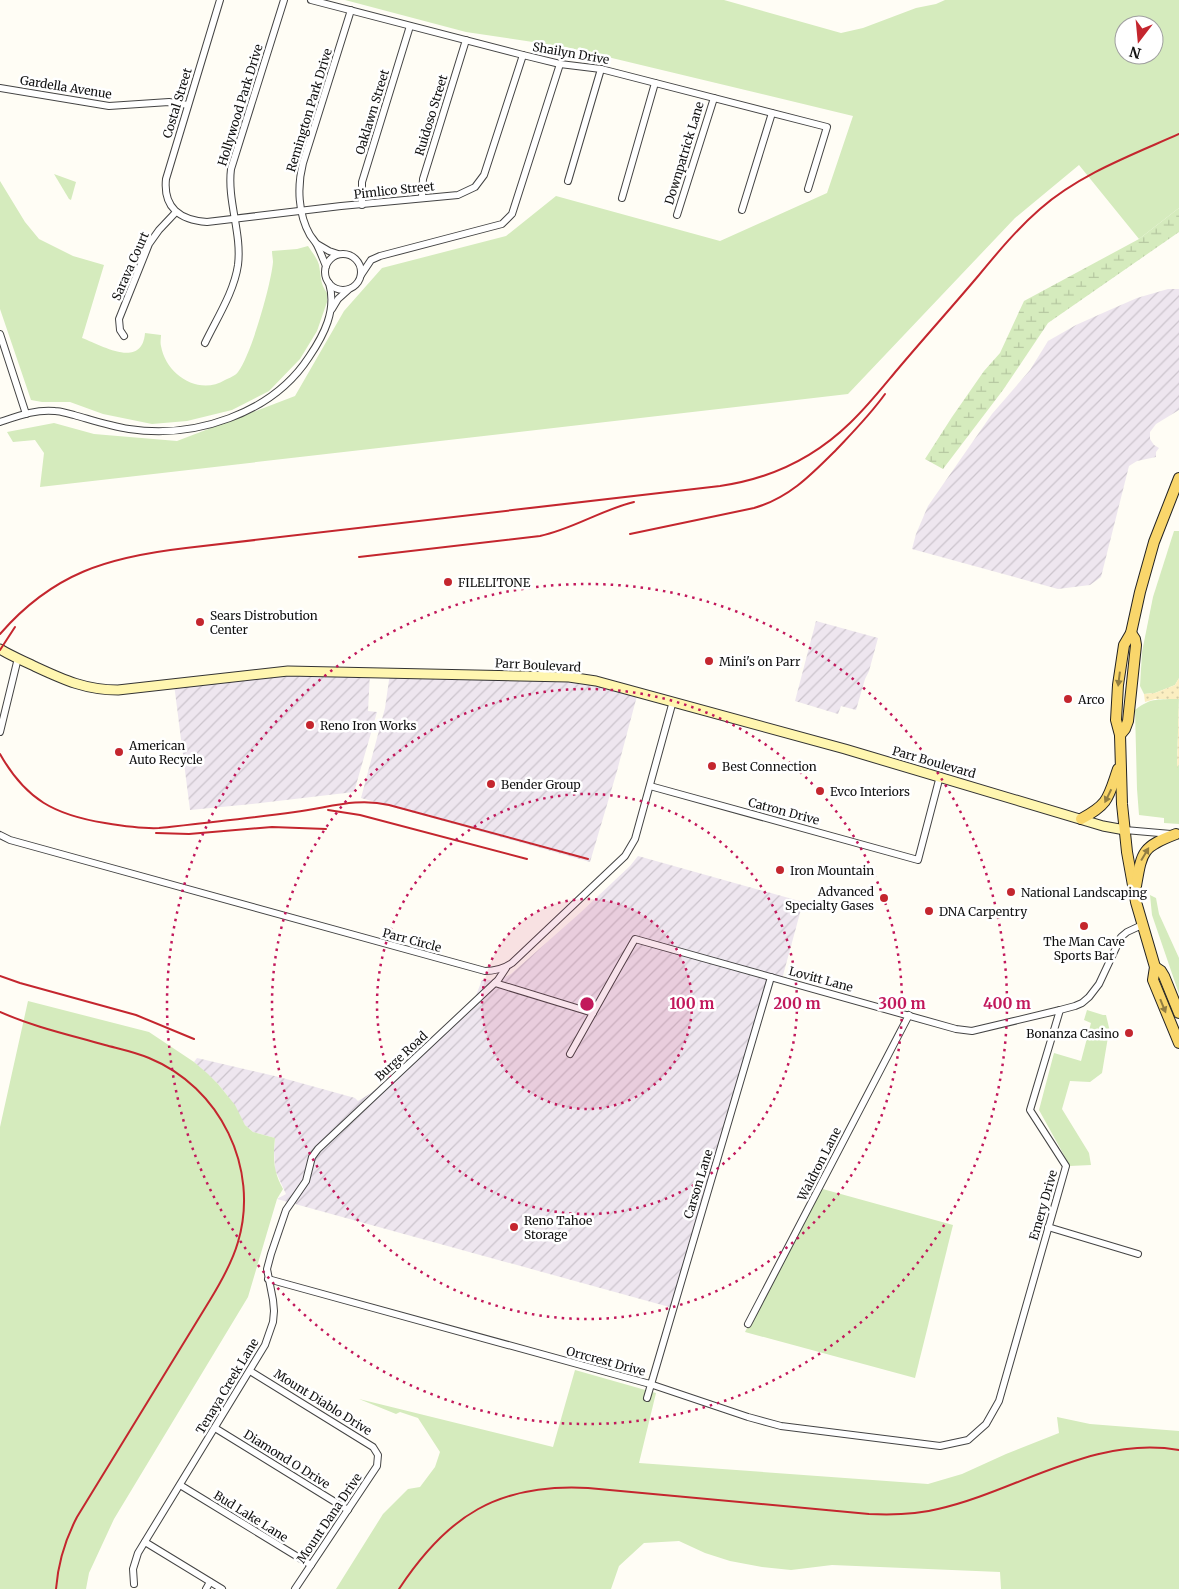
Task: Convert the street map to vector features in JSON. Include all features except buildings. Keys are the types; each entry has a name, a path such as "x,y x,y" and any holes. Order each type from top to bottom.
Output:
{"main road":[{"path":"1179,478 1162,518 1140,592 1131,633 1136,645 1128,721 1120,735 1122,804 1127,852 1134,892 1155,967 1153,980 1179,1043"},
{"name":"Parr Boulevard","path":"0,649 77,685 104,690 118,690 268,672 304,671 570,677 596,681 940,776 1103,826 1125,830"},
{"path":"1081,819 1096,811 1106,801 1120,761"},
{"path":"1134,892 1140,862 1146,850 1158,841 1178,834"},
{"path":"1155,967 1164,976 1179,1012"}],"street":[{"name":"Costal Street","path":"176,212 166,194 166,179 220,0"},
{"name":"Hollywood Park Drive","path":"204,343 232,288 236,274 238,254 236,219 231,189 232,169 284,0"},
{"name":"Shailyn Drive","path":"311,0 523,55 560,64 601,69 827,127 808,189"},
{"name":"Remington Park Drive","path":"326,266 306,226 299,195 299,178 351,10"},
{"name":"Oaklawn Street","path":"362,205 362,182 410,26"},
{"name":"Ruidoso Street","path":"422,198 423,179 466,40"},
{"name":"Pimlico Street","path":"176,212 194,221 207,222 341,206 458,195 475,187 484,175 523,55"},
{"path":"316,244 338,254 371,260 502,224 512,214 560,64"},
{"path":"568,181 601,69"},
{"path":"622,198 655,83"},
{"name":"Gardella Avenue","path":"0,88 109,106 169,102 188,105"},
{"name":"Downpatrick Lane","path":"677,215 714,98"},
{"path":"742,210 772,113"},
{"name":"Sarava Court","path":"124,336 120,330 119,319 143,257 154,235 176,212"},
{"path":"332,310 332,298 325,272 330,259 338,254"},
{"path":"355,258 359,263 361,275"},
{"path":"0,422 42,411 56,411 129,429 179,431 222,421 265,400 294,377 315,349 338,299 348,289 356,285 371,260"},
{"path":"329,283 339,290 348,289"},
{"path":"0,334 26,414"},
{"path":"0,732 18,658"},
{"path":"507,967 625,856 635,839 673,702"},
{"name":"Catron Drive","path":"650,786 918,860 940,776"},
{"path":"1125,830 1178,834"},
{"name":"Parr Circle","path":"0,835 10,840 485,971 499,970 507,967"},
{"path":"1060,1010 1074,1006 1089,997 1099,984 1121,937 1126,932 1142,925"},
{"name":"Lovitt Lane","path":"593,1013 635,939 956,1029 972,1031 1060,1010"},
{"name":"Burge Road","path":"311,1161 318,1149 495,982 507,967"},
{"name":"Carson Lane","path":"647,1398 771,976"},
{"path":"495,982 593,1013 570,1054"},
{"name":"Emery Drive","path":"940,1446 968,1440 986,1424 999,1401 1066,1166 1030,1110 1060,1010"},
{"name":"Waldron Lane","path":"748,1324 909,1015"},
{"name":"Tenaya Creek Lane","path":"134,1584 133,1569 138,1553 265,1345 273,1322 273,1300 268,1279 268,1269 275,1240 286,1210 306,1181 311,1161"},
{"path":"1048,1227 1138,1254"},
{"name":"Orrcrest Drive","path":"268,1279 650,1384 748,1417 781,1426 940,1446"},
{"name":"Mount Diablo Drive","path":"250,1371 373,1446 379,1458"},
{"name":"Diamond O Drive","path":"214,1428 348,1510"},
{"name":"Mount Dana Drive","path":"295,1589 377,1466 379,1458"},
{"name":"Bud Lake Lane","path":"180,1485 311,1565"},
{"path":"145,1542 222,1589"},
{"path":"206,1589 210,1582"}],"shaded area":[{"path":"1168,289 1179,289 1179,410 1156,424 1150,432 1150,439 1159,448 1156,452 1156,457 1137,461 1129,466 1101,577 1090,585 1058,589 912,549 928,506 992,414 1030,370 1048,341 1076,325 1137,298"},
{"path":"816,621 878,638 856,710 841,706 838,714 795,701"},
{"name":"Reno Iron Works","path":"268,672 370,673 368,711 377,712 354,792 190,810 174,684"},
{"name":"Bender Group","path":"390,673 569,677 638,692 590,862 361,798 385,708"},
{"path":"638,856 803,902 782,979 771,977 673,1308 277,1199 286,1194 275,1170 275,1138 253,1132 245,1125 227,1095 194,1062 197,1058 279,1077 355,1098 358,1101 371,1093 392,1075 475,998 482,980 498,980 511,974 580,913 630,866"}],"green space":[{"path":"345,0 724,0 841,33 863,28 916,8 945,0 1179,0 1179,208 1139,239 1079,165 1015,218 848,394 40,487 44,453 35,440 13,442 7,432 54,423 94,434 177,441 295,396 344,311 382,268 506,236 556,196 720,241 827,193 853,116 566,47 466,32"},
{"path":"54,174 76,182 71,200 69,199"},
{"path":"0,181 25,222 39,239 73,256 104,265 82,338 109,349 129,353 137,350 142,344 145,333 161,335 164,356 169,366 177,374 195,384 205,386 215,384 237,373 249,351 269,286 273,262 272,251 308,246 318,262 322,283 327,293 327,302 317,331 300,359 269,391 232,410 187,421 152,424 103,414 70,402 31,400 0,309"},
{"path":"1179,208 1179,232 1048,323 1003,390 943,469 925,459 984,371 1000,353 1024,301 1139,239"},
{"path":"1174,531 1179,531 1179,678 1175,685 1155,693 1144,694 1140,686 1142,652 1153,597"},
{"path":"1179,698 1177,766 1179,764 1179,824 1164,823 1164,818 1139,815 1135,710 1151,701"},
{"path":"1150,895 1156,898 1159,914 1179,958 1179,994 1152,915"},
{"path":"28,1001 149,1032 194,1062 218,1084 235,1105 245,1125 253,1132 275,1138 274,1164 283,1189 277,1199 248,1297 114,1519 89,1573 86,1589 0,1589 0,1127"},
{"path":"1087,1010 1106,1015 1111,1036 1108,1037 1102,1073 1090,1082 1070,1081 1062,1109 1089,1153 1091,1165 1070,1166 1039,1110 1054,1053 1081,1061 1091,1023 1084,1020"},
{"path":"819,1188 953,1225 915,1378 745,1332"},
{"path":"575,1370 656,1393 639,1463 928,1484 962,1474 1059,1433 1057,1417 1090,1424 1179,1431 1179,1589 1001,1589 1000,1572 832,1565 791,1570 730,1561 705,1553 679,1541 644,1543 619,1566 611,1589 336,1589 383,1514 408,1489 420,1487 435,1467 440,1452 418,1418 400,1412 396,1414 359,1399 553,1447"}],"sand":[{"path":"1179,678 1179,699 1155,699 1145,702 1144,694 1155,693 1175,685"},
{"path":"1179,699 1179,764 1177,768"}],"railway":[{"path":"0,634 40,596 62,582 107,563 131,557 186,548 720,486 756,478 790,465 821,447 856,417 1008,241 1040,209 1089,175 1179,134"},
{"path":"630,534 754,508 767,504 789,492 836,450 885,394"},
{"path":"359,557 540,536 564,529 622,505 634,502"},
{"path":"0,650 15,627"},
{"path":"0,754 20,783 31,794 57,810 87,820 139,828 159,828 365,802 389,805 588,859"},
{"path":"328,810 360,815 527,859"},
{"path":"156,833 189,834 272,827 326,829"},
{"path":"0,976 136,1015 194,1039"},
{"path":"0,1012 39,1026 138,1054 174,1071 196,1089 214,1109 228,1133 238,1159 243,1186 243,1214 236,1250 214,1293 77,1517 63,1552 58,1570 56,1589"},
{"path":"399,1589 417,1563 456,1524 478,1509 527,1491 556,1488 588,1488 869,1514 904,1514 929,1511 968,1501 1056,1467 1116,1450 1147,1447 1179,1450"}],"place":[{"name":"FILELITONE","path":"448,582"},
{"name":"Sears Distrobution Center","path":"200,622"},
{"name":"Mini's on Parr","path":"709,661"},
{"name":"Arco","path":"1068,699"},
{"name":"Reno Iron Works","path":"310,725"},
{"name":"American Auto Recycle","path":"119,752"},
{"name":"Best Connection","path":"712,766"},
{"name":"Bender Group","path":"491,784"},
{"name":"Evco Interiors","path":"820,791"},
{"name":"Iron Mountain","path":"780,870"},
{"name":"National Landscaping","path":"1011,892"},
{"name":"Advanced Specialty Gases","path":"884,898"},
{"name":"DNA Carpentry","path":"929,911"},
{"name":"The Man Cave Sports Bar","path":"1084,926"},
{"name":"Bonanza Casino","path":"1129,1033"},
{"name":"Reno Tahoe Storage","path":"514,1227"}]}
